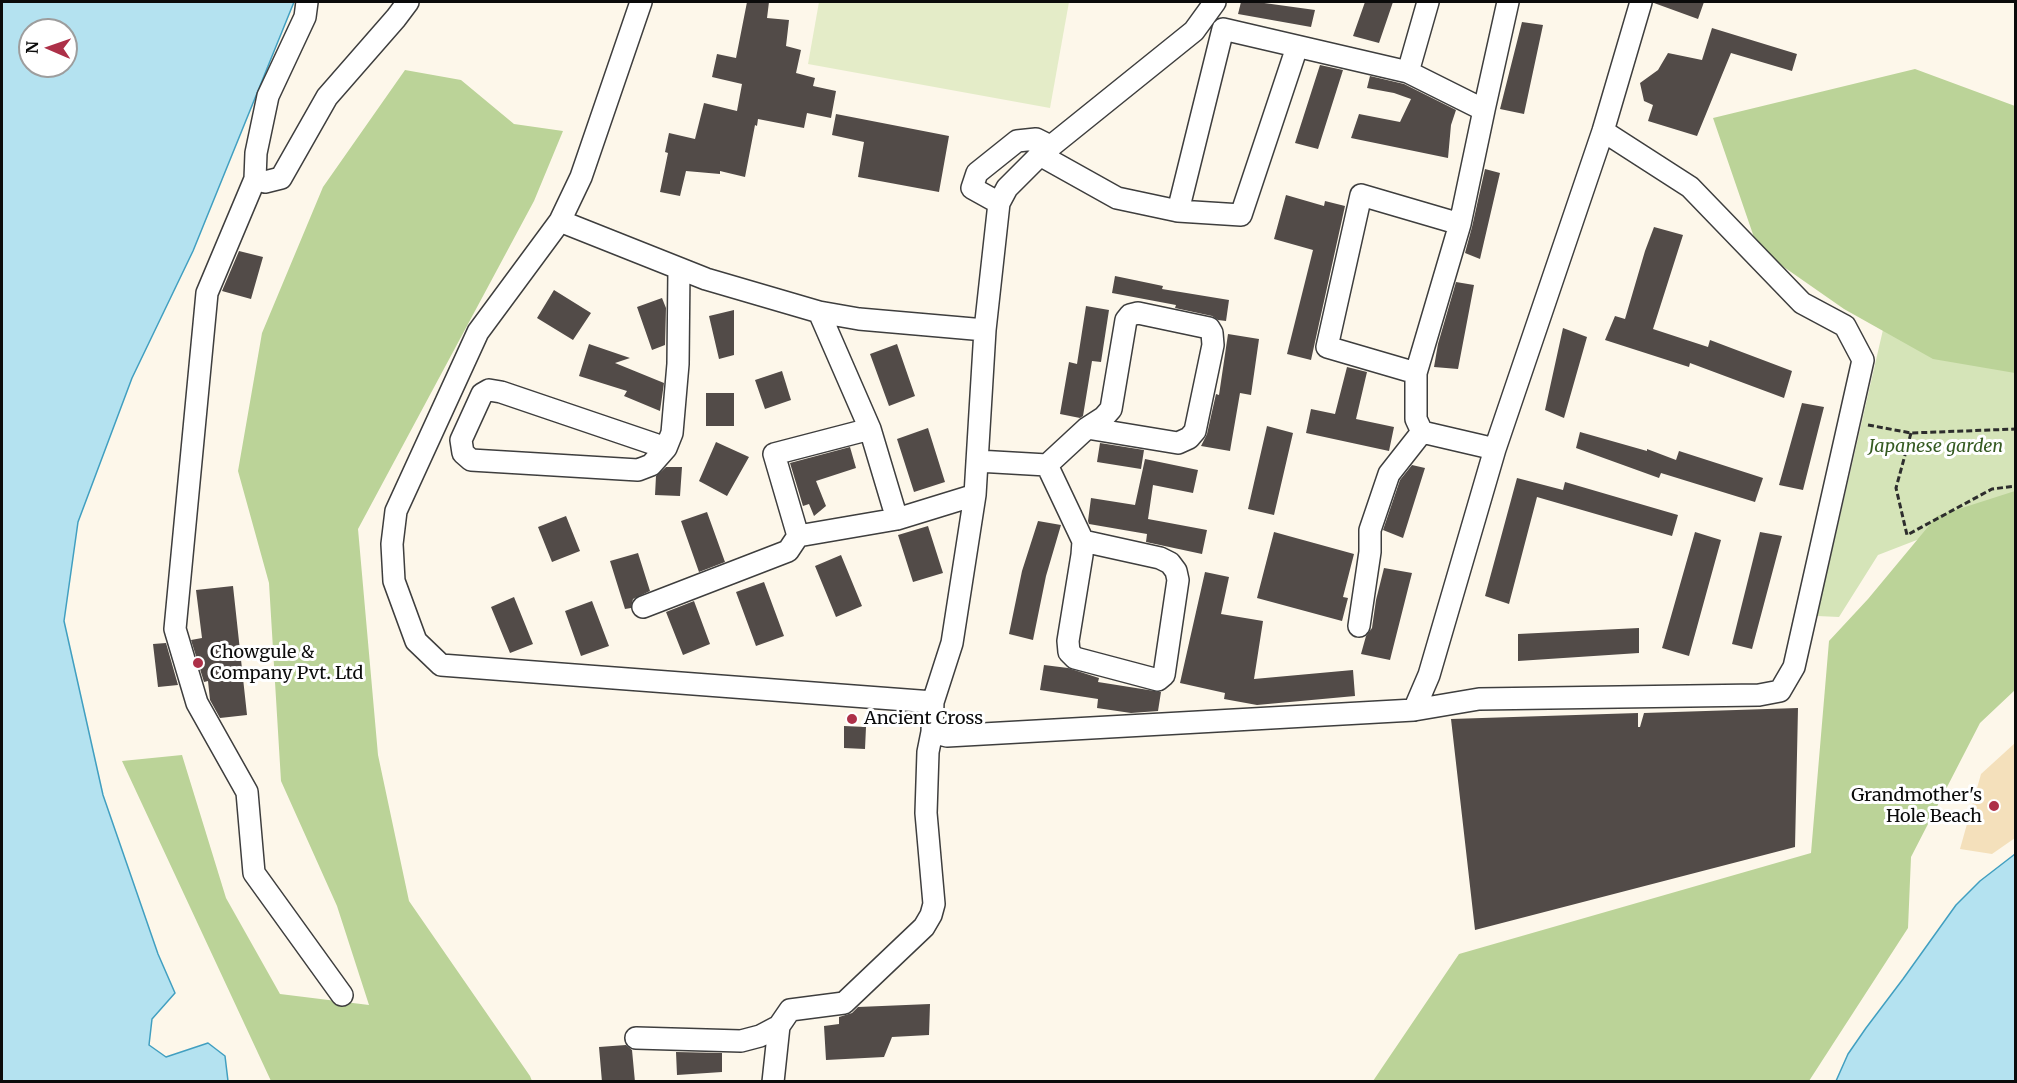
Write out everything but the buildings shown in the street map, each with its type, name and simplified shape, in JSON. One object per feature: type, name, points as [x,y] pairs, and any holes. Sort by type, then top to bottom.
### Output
[{"type":"street","points":[[307,2],[305,17],[268,96],[256,153],[255,179],[207,293],[175,629],[197,703],[247,792],[254,873],[342,995]]},
{"type":"street","points":[[255,179],[265,182],[281,178],[327,97],[408,2]]},
{"type":"street","points":[[641,2],[581,177],[560,221],[478,332],[396,511],[392,544],[394,581],[416,641],[441,665],[933,702]]},
{"type":"street","points":[[636,1038],[741,1041],[760,1036],[779,1026],[790,1010],[844,1003],[924,927],[932,915],[934,904],[926,813],[928,752],[932,732],[933,702],[952,643],[975,495],[986,330],[999,203],[1007,188],[1045,151],[1194,31],[1215,2]]},
{"type":"street","points":[[1408,72],[1428,2]]},
{"type":"street","points":[[1422,432],[1416,419],[1416,373],[1460,224],[1508,2]]},
{"type":"street","points":[[1414,710],[1429,675],[1495,448],[1603,131],[1641,2]]},
{"type":"street","points":[[1178,211],[1223,29],[1408,72],[1484,110]]},
{"type":"street","points":[[999,203],[972,188],[977,173],[1017,141],[1036,139],[1045,151],[1117,198],[1178,211],[1241,215],[1297,46]]},
{"type":"street","points":[[932,732],[947,736],[1414,710],[1479,699],[1759,695],[1780,691],[1794,667],[1863,360],[1845,327],[1802,303],[1690,187],[1603,131]]},
{"type":"street","points":[[1416,373],[1327,347],[1361,195],[1460,224]]},
{"type":"street","points":[[560,221],[706,279],[819,312],[859,319],[986,330]]},
{"type":"street","points":[[666,448],[501,392],[489,390],[482,394],[461,440],[464,453],[471,460],[638,470],[651,465],[666,448],[672,433],[680,269]]},
{"type":"street","points":[[819,312],[870,429],[897,519]]},
{"type":"street","points":[[977,461],[1047,465],[1087,428],[1104,417],[1112,409],[1126,320],[1130,315],[1138,313],[1209,328],[1213,345],[1195,431],[1189,438],[1178,443],[1087,428]]},
{"type":"street","points":[[798,536],[774,454],[870,429]]},
{"type":"street","points":[[1422,432],[1495,448]]},
{"type":"street","points":[[1359,626],[1370,552],[1370,530],[1389,474],[1422,432]]},
{"type":"street","points":[[1047,465],[1083,541],[1068,641],[1069,652],[1075,658],[1158,680],[1164,675],[1178,580],[1176,571],[1170,563],[1160,558],[1083,541]]},
{"type":"street","points":[[643,607],[788,551],[798,536],[897,519],[975,495]]},
{"type":"street","points":[[773,1082],[779,1026]]},
{"type":"path","points":[[1850,421],[1911,433],[2016,429]]},
{"type":"path","points":[[1911,433],[1896,488],[1907,535],[1992,489],[2016,486]]},
{"type":"green space","points":[[819,2],[1069,2],[1050,108],[808,64]]},
{"type":"green space","points":[[1915,69],[2015,106],[2015,373],[1933,359],[1844,309],[1758,249],[1713,118]]},
{"type":"green space","points":[[405,70],[461,80],[514,124],[563,131],[534,201],[358,529],[378,755],[409,901],[532,1081],[271,1081],[122,761],[182,755],[226,898],[280,994],[369,1005],[337,906],[281,781],[269,583],[238,471],[262,333],[323,187]]},
{"type":"green space","name":"Japanese garden","points":[[2015,305],[2015,502],[1878,555],[1839,617],[1817,616],[1888,308]]},
{"type":"green space","points":[[2015,491],[2015,690],[1980,723],[1911,857],[1908,928],[1809,1081],[1373,1081],[1459,954],[1811,853],[1829,641],[1868,599],[1937,516]]},
{"type":"sand","name":"Grandmother's Hole Beach","points":[[2015,743],[2015,838],[1992,854],[1960,849],[1981,774]]},
{"type":"water","points":[[2,2],[294,2],[193,251],[132,378],[78,522],[64,621],[103,795],[158,954],[175,993],[152,1019],[149,1045],[166,1057],[208,1043],[225,1056],[228,1081],[2,1081]]},
{"type":"water","points":[[2015,854],[2015,1081],[1836,1081],[1848,1054],[1956,905],[1980,881]]},
{"type":"place","name":"Chowgule & Company Pvt. Ltd","points":[[198,663]]},
{"type":"place","name":"Ancient Cross","points":[[852,719]]},
{"type":"place","name":"Grandmother's Hole Beach","points":[[1994,806]]}]
